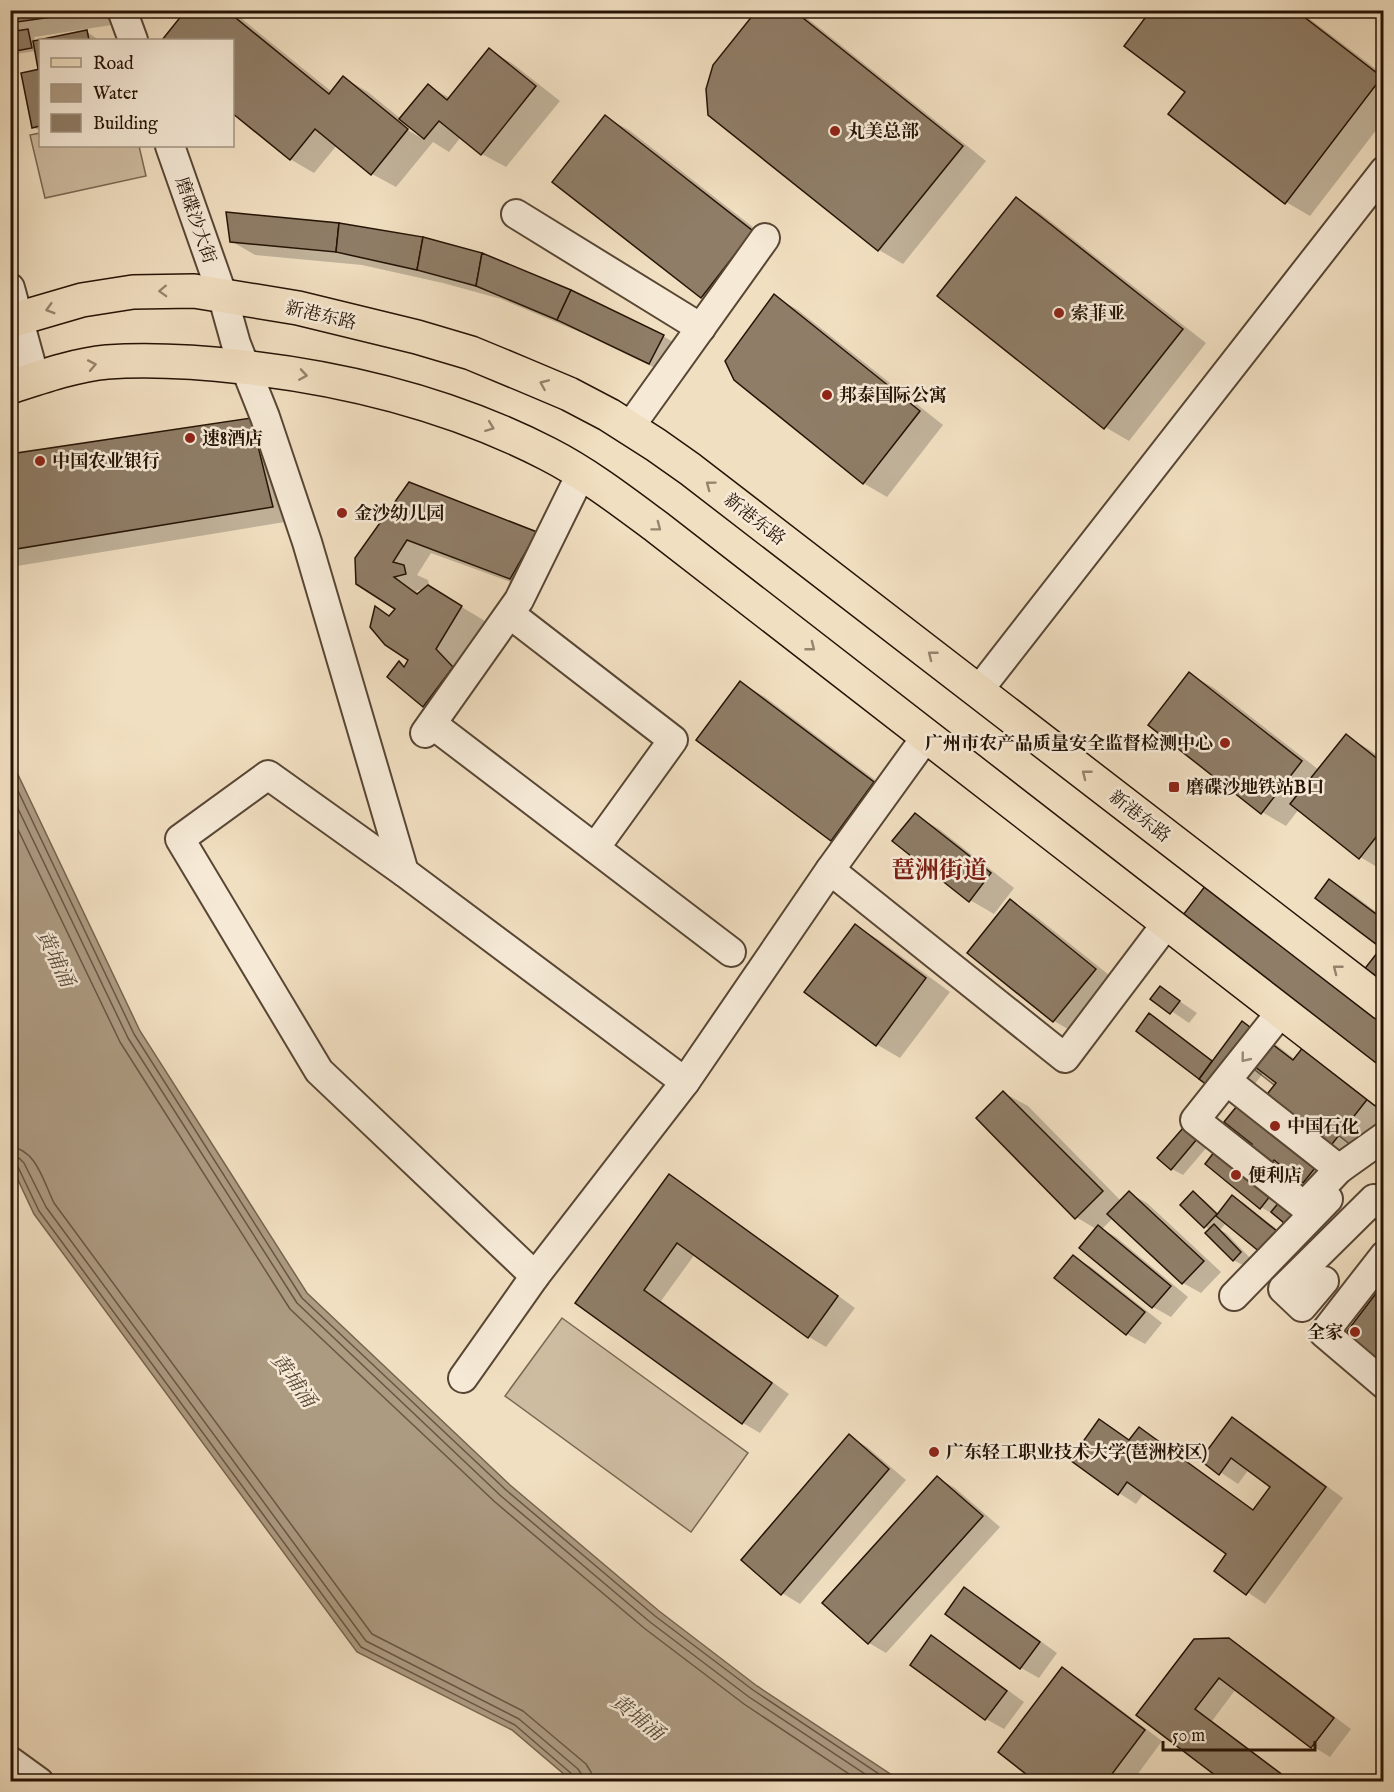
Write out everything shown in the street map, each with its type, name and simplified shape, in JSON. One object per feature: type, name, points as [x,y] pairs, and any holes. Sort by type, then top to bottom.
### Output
[{"type":"main road","name":"新港东路","points":[[13,309],[133,292],[194,291],[222,294],[298,308],[417,337],[471,353],[569,394],[656,445],[705,480],[1383,1004]]},
{"type":"main road","points":[[23,383],[106,362],[196,362],[245,367],[352,384],[418,401],[501,431],[549,454],[657,527],[1383,1091]]},
{"type":"street","points":[[122,10],[133,39]]},
{"type":"street","name":"磨碟沙大街","points":[[170,147],[245,367],[266,417],[307,542],[404,872]]},
{"type":"street","points":[[978,691],[1383,171]]},
{"type":"street","points":[[516,214],[701,328]]},
{"type":"street","points":[[629,428],[765,238]]},
{"type":"street","points":[[13,309],[23,383]]},
{"type":"street","points":[[581,474],[519,600],[428,729],[595,848],[731,952]]},
{"type":"street","points":[[510,614],[673,740],[595,848]]},
{"type":"street","points":[[464,1378],[535,1276],[685,1082],[830,870],[926,736]]},
{"type":"street","points":[[535,1276],[319,1071],[180,839],[268,775],[404,872],[685,1082]]},
{"type":"street","points":[[830,870],[1065,1058],[1167,923]]},
{"type":"street","points":[[1281,1012],[1195,1120],[1304,1206],[1339,1169],[1383,1139]]},
{"type":"street","points":[[1227,1081],[1339,1169]]},
{"type":"street","points":[[1234,1296],[1383,1139]]},
{"type":"street","points":[[1324,1281],[1302,1307],[1283,1289],[1374,1199],[1383,1207]]},
{"type":"street","points":[[1383,1256],[1324,1333],[1383,1384]]},
{"type":"street","points":[[10,1761],[39,1782]]},
{"type":"green space","points":[[39,133],[39,147],[139,147],[146,176],[45,198],[30,135]]},
{"type":"green space","points":[[1260,1057],[1363,1138],[1351,1145],[1255,1070]]},
{"type":"green space","points":[[562,1318],[748,1453],[691,1532],[505,1396]]},
{"type":"water","name":"黄埔涌","points":[[11,760],[140,1031],[307,1293],[510,1485],[659,1611],[757,1686],[901,1781],[572,1781],[512,1730],[357,1652],[34,1214],[11,1165]]},
{"type":"building","points":[[10,10],[94,10],[94,11],[10,23]]},
{"type":"building","points":[[186,10],[226,10],[329,94],[343,76],[408,129],[371,175],[315,129],[290,160],[234,115],[234,39],[163,39]]},
{"type":"building","name":"丸美总部","points":[[757,10],[793,10],[963,146],[878,251],[708,115],[706,89],[713,65]]},
{"type":"building","points":[[1151,10],[1295,10],[1382,77],[1285,204],[1168,114],[1185,92],[1124,46]]},
{"type":"building","points":[[28,29],[32,48],[10,52],[10,32]]},
{"type":"building","points":[[87,30],[89,39],[43,39]]},
{"type":"building","points":[[39,40],[38,69],[33,41]]},
{"type":"building","points":[[489,48],[536,86],[481,155],[439,121],[424,139],[399,119],[428,84],[447,100]]},
{"type":"building","points":[[39,69],[39,126],[32,128],[21,73]]},
{"type":"building","points":[[605,115],[753,231],[701,298],[552,182]]},
{"type":"building","name":"索菲亚","points":[[1016,197],[1183,329],[1104,429],[937,296]]},
{"type":"building","points":[[226,212],[339,223],[336,252],[230,242]]},
{"type":"building","points":[[339,223],[423,237],[417,270],[336,252]]},
{"type":"building","points":[[423,237],[482,253],[476,286],[417,270]]},
{"type":"building","points":[[482,253],[571,290],[557,320],[476,286]]},
{"type":"building","points":[[571,290],[664,335],[649,364],[557,320]]},
{"type":"building","name":"邦泰国际公寓","points":[[774,294],[920,411],[863,484],[734,380],[725,361]]},
{"type":"building","points":[[251,418],[273,507],[10,550],[10,454]]},
{"type":"building","points":[[409,482],[537,532],[510,579],[407,540],[393,562],[404,565],[406,574],[394,577],[417,594],[428,585],[462,606],[436,649],[453,667],[423,707],[387,677],[399,661],[404,667],[408,660],[385,645],[370,627],[375,606],[389,616],[395,609],[356,584],[355,558]]},
{"type":"building","name":"广州市农产品质量安全监督检测中心","points":[[1189,672],[1302,761],[1261,814],[1148,725]]},
{"type":"building","points":[[740,681],[874,782],[831,841],[696,740]]},
{"type":"building","points":[[1346,734],[1384,764],[1384,827],[1359,859],[1290,804]]},
{"type":"building","points":[[915,813],[991,873],[969,902],[892,841]]},
{"type":"building","points":[[1329,879],[1384,920],[1384,1078],[1325,1153],[1260,1103],[1276,1083],[1241,1056],[1215,1091],[1199,1079],[1242,1021],[1293,1060],[1319,1027],[1180,919],[1209,881],[1349,989],[1381,948],[1315,898]]},
{"type":"building","points":[[1010,899],[1096,969],[1053,1022],[967,953]]},
{"type":"building","points":[[855,924],[926,978],[876,1046],[804,992]]},
{"type":"building","points":[[1160,986],[1180,1001],[1170,1014],[1150,999]]},
{"type":"building","points":[[1149,1013],[1212,1061],[1199,1079],[1136,1031]]},
{"type":"building","points":[[1003,1091],[1103,1191],[1075,1219],[976,1118]]},
{"type":"building","points":[[1241,1101],[1319,1163],[1303,1183],[1274,1160],[1259,1179],[1237,1162],[1252,1144],[1224,1122]]},
{"type":"building","points":[[1183,1128],[1197,1139],[1171,1170],[1157,1158]]},
{"type":"building","name":"便利店","points":[[1218,1147],[1274,1191],[1260,1209],[1205,1164]]},
{"type":"building","points":[[669,1174],[838,1296],[808,1338],[677,1243],[644,1290],[772,1383],[742,1424],[575,1303]]},
{"type":"building","points":[[1129,1191],[1204,1261],[1182,1284],[1107,1214]]},
{"type":"building","points":[[1193,1191],[1217,1214],[1204,1228],[1180,1205]]},
{"type":"building","points":[[1232,1195],[1278,1232],[1261,1253],[1216,1216]]},
{"type":"building","points":[[1280,1201],[1299,1217],[1290,1228],[1271,1212]]},
{"type":"building","points":[[1214,1224],[1241,1252],[1233,1261],[1205,1233]]},
{"type":"building","points":[[1098,1225],[1171,1286],[1152,1308],[1079,1248]]},
{"type":"building","points":[[1073,1255],[1145,1312],[1126,1335],[1054,1278]]},
{"type":"building","points":[[1384,1283],[1384,1373],[1342,1338]]},
{"type":"building","points":[[1232,1417],[1326,1487],[1246,1595],[1214,1571],[1226,1554],[1127,1482],[1118,1495],[1070,1460],[1099,1419],[1129,1440],[1139,1427],[1253,1510],[1270,1487],[1231,1458],[1219,1475],[1200,1460]]},
{"type":"building","points":[[849,1434],[889,1469],[781,1595],[741,1560]]},
{"type":"building","points":[[937,1476],[983,1516],[868,1644],[822,1603]]},
{"type":"building","points":[[964,1587],[1040,1642],[1020,1669],[945,1614]]},
{"type":"building","points":[[931,1635],[1007,1691],[985,1720],[910,1665]]},
{"type":"building","points":[[1229,1638],[1334,1718],[1311,1748],[1219,1678],[1195,1709],[1288,1779],[1286,1782],[1224,1782],[1136,1715],[1194,1639]]},
{"type":"building","points":[[1062,1667],[1145,1730],[1106,1782],[1036,1782],[998,1752]]},
{"type":"place","name":"丸美总部","points":[[835,131]]},
{"type":"place","name":"索菲亚","points":[[1059,313]]},
{"type":"place","name":"邦泰国际公寓","points":[[827,395]]},
{"type":"place","name":"速8酒店","points":[[190,438]]},
{"type":"place","name":"中国农业银行","points":[[40,461]]},
{"type":"place","name":"金沙幼儿园","points":[[342,513]]},
{"type":"place","name":"广州市农产品质量安全监督检测中心","points":[[1225,743]]},
{"type":"place","name":"磨碟沙地铁站B口","points":[[1174,787]]},
{"type":"place","name":"中国石化","points":[[1275,1126]]},
{"type":"place","name":"便利店","points":[[1236,1175]]},
{"type":"place","name":"全家","points":[[1355,1332]]},
{"type":"place","name":"广东轻工职业技术大学(琶洲校区)","points":[[934,1452]]},
{"type":"district","name":"琶洲街道","points":[[939,870]]}]
